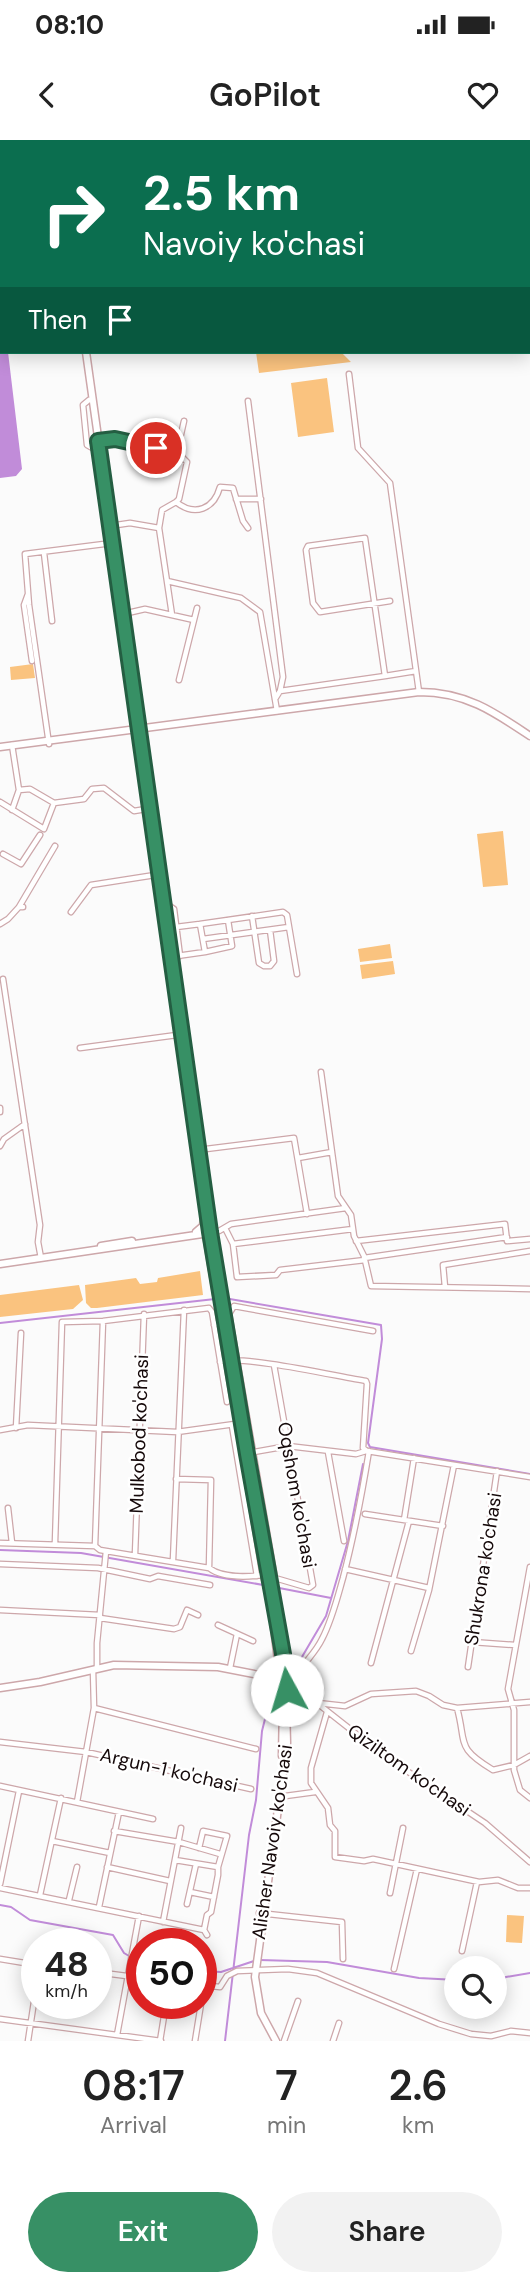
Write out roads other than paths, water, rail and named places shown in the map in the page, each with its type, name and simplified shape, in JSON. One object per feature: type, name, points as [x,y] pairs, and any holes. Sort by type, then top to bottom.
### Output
[{"type":"main road","name":"Alisher Navoiy ko'chasi","points":[[84,355],[163,905],[177,1035],[186,1079],[204,1218],[237,1424],[245,1454],[285,1690],[287,1743],[253,1970],[258,2004],[273,2041]]},
{"type":"main road","name":"Alisher Navoiy ko'chasi","points":[[88,380],[111,544]]},
{"type":"main road","points":[[0,749],[419,692],[455,695],[479,704],[530,736]]},
{"type":"main road","name":"Alisher Navoiy ko'chasi","points":[[137,731],[155,875],[198,1150],[208,1244],[218,1293]]},
{"type":"main road","points":[[196,1234],[203,1226],[204,1218]]},
{"type":"main road","points":[[0,1262],[207,1233]]},
{"type":"main road","points":[[196,1234],[208,1244]]},
{"type":"main road","points":[[0,1688],[114,1665],[230,1668],[285,1690]]},
{"type":"street","points":[[349,374],[358,448],[390,483],[419,692]]},
{"type":"street","points":[[248,401],[283,677],[275,699]]},
{"type":"street","points":[[177,452],[184,421]]},
{"type":"street","points":[[97,445],[115,439],[177,452],[187,462],[179,499],[162,510],[159,528],[172,615]]},
{"type":"street","points":[[176,502],[185,510],[193,511],[204,508],[217,498],[220,487],[233,488],[243,521],[248,528]]},
{"type":"street","points":[[236,499],[261,499]]},
{"type":"street","points":[[110,526],[130,523],[159,528]]},
{"type":"street","points":[[385,676],[375,604],[365,538],[308,546],[306,550],[316,608],[320,612],[375,604],[390,601]]},
{"type":"street","points":[[48,742],[25,555],[111,544]]},
{"type":"street","points":[[44,553],[52,621]]},
{"type":"street","points":[[167,581],[241,598],[260,612],[277,711]]},
{"type":"street","points":[[28,594],[25,596],[24,605],[32,661]]},
{"type":"street","points":[[179,680],[197,608]]},
{"type":"street","points":[[120,614],[145,609],[194,620]]},
{"type":"street","points":[[280,691],[416,671]]},
{"type":"street","points":[[12,748],[19,790],[12,810]]},
{"type":"street","points":[[19,790],[30,789],[54,803],[84,799],[92,789],[104,788],[134,811],[146,809]]},
{"type":"street","points":[[0,803],[44,829],[54,803]]},
{"type":"street","points":[[4,853],[21,864],[40,835]]},
{"type":"street","points":[[0,924],[21,907],[55,846]]},
{"type":"street","points":[[71,912],[88,886],[155,875]]},
{"type":"street","points":[[163,905],[174,909],[180,956]]},
{"type":"street","points":[[176,927],[283,912],[287,915],[297,974]]},
{"type":"street","points":[[252,916],[261,966],[267,966],[274,961],[270,930]]},
{"type":"street","points":[[170,957],[231,947],[228,920]]},
{"type":"street","points":[[200,924],[205,951]]},
{"type":"street","points":[[202,939],[289,927]]},
{"type":"street","points":[[3,979],[40,1225],[40,1256]]},
{"type":"street","points":[[80,1048],[177,1035]]},
{"type":"street","points":[[321,1072],[338,1196],[351,1215],[356,1241],[365,1259],[372,1286],[530,1289]]},
{"type":"street","points":[[0,1146],[4,1139],[25,1124]]},
{"type":"street","points":[[198,1150],[294,1138],[307,1214]]},
{"type":"street","points":[[298,1158],[332,1152]]},
{"type":"street","points":[[207,1233],[231,1224],[346,1208]]},
{"type":"street","points":[[356,1241],[505,1224],[507,1241],[530,1238]]},
{"type":"street","points":[[225,1228],[233,1244],[237,1277],[276,1275],[280,1270],[506,1237]]},
{"type":"street","points":[[233,1244],[353,1229]]},
{"type":"street","points":[[445,1287],[443,1265],[530,1251]]},
{"type":"street","points":[[222,1320],[234,1306],[373,1331]]},
{"type":"street","points":[[0,1543],[95,1546],[105,1553],[173,1560],[209,1568],[216,1573],[266,1578],[222,1320],[209,1308],[103,1321],[62,1322],[55,1544]]},
{"type":"street","name":"Mulkobod ko'chasi","points":[[173,1560],[184,1310]]},
{"type":"street","name":"Mulkobod ko'chasi","points":[[135,1555],[144,1314]]},
{"type":"street","points":[[95,1546],[103,1321]]},
{"type":"street","points":[[16,1427],[21,1333]]},
{"type":"street","points":[[229,1361],[274,1365],[367,1382],[363,1448],[368,1451]]},
{"type":"street","points":[[227,1402],[229,1361]]},
{"type":"street","name":"Oqshom ko'chasi","points":[[266,1578],[309,1588],[313,1585],[274,1365]]},
{"type":"street","points":[[0,1430],[28,1425],[58,1425],[177,1432],[237,1424]]},
{"type":"street","points":[[245,1454],[288,1446],[356,1454],[368,1451],[530,1477]]},
{"type":"street","points":[[285,1690],[322,1641],[334,1610],[357,1522],[368,1451]]},
{"type":"street","points":[[328,1452],[344,1541]]},
{"type":"street","points":[[370,1663],[394,1580],[407,1520],[414,1458]]},
{"type":"street","points":[[411,1651],[429,1588],[454,1465]]},
{"type":"street","name":"Shukrona ko'chasi","points":[[468,1667],[498,1471]]},
{"type":"street","name":"Mulkobod ko'chasi","points":[[176,1479],[211,1480],[209,1568]]},
{"type":"street","points":[[8,1508],[12,1543]]},
{"type":"street","points":[[365,1514],[443,1526]]},
{"type":"street","name":"Argun-1 ko'chasi","points":[[77,1802],[94,1708],[105,1553]]},
{"type":"street","points":[[0,1564],[98,1568],[150,1579],[158,1576],[210,1585]]},
{"type":"street","points":[[530,1567],[508,1689],[513,1704],[514,1766],[520,1790],[530,1798]]},
{"type":"street","points":[[345,1569],[429,1588]]},
{"type":"street","points":[[0,1610],[100,1616],[174,1629],[180,1627],[187,1610],[198,1615]]},
{"type":"street","points":[[218,1625],[253,1641]]},
{"type":"street","points":[[230,1668],[237,1633]]},
{"type":"street","points":[[472,1643],[515,1645]]},
{"type":"street","name":"Qiziltom ko'chasi","points":[[285,1690],[317,1703],[383,1755],[485,1823],[530,1862]]},
{"type":"street","points":[[317,1703],[345,1706],[371,1694],[416,1691],[443,1705],[457,1708],[478,1704],[530,1702]]},
{"type":"street","points":[[94,1708],[256,1749]]},
{"type":"street","points":[[457,1708],[464,1746],[476,1760],[493,1770],[514,1766],[530,1756]]},
{"type":"street","points":[[327,1712],[311,1768],[311,1783],[328,1808],[330,1825],[335,1832],[335,1857],[364,1861],[373,1859],[477,1882],[498,1880],[518,1888],[530,1888]]},
{"type":"street","name":"Argun-1 ko'chasi","points":[[0,1742],[86,1752],[251,1789]]},
{"type":"street","points":[[0,1786],[153,1819]]},
{"type":"street","points":[[19,1791],[0,1886],[205,1933],[214,1897],[220,1854],[227,1836],[203,1831],[199,1848]]},
{"type":"street","points":[[279,1797],[315,1792]]},
{"type":"street","points":[[40,1895],[61,1798]]},
{"type":"street","points":[[99,1907],[119,1812]]},
{"type":"street","points":[[163,1922],[181,1828]]},
{"type":"street","points":[[390,1893],[403,1828]]},
{"type":"street","points":[[114,1831],[179,1842],[220,1854]]},
{"type":"street","points":[[52,1841],[110,1853]]},
{"type":"street","points":[[175,1860],[218,1867]]},
{"type":"street","points":[[187,1904],[196,1864]]},
{"type":"street","points":[[69,1901],[77,1867]]},
{"type":"street","points":[[107,1867],[170,1881]]},
{"type":"street","points":[[394,1969],[417,1869]]},
{"type":"street","points":[[462,1951],[477,1882]]},
{"type":"street","points":[[190,1892],[214,1897]]},
{"type":"street","points":[[261,1913],[342,1922],[343,1959]]},
{"type":"street","points":[[137,1928],[139,1916]]},
{"type":"street","points":[[0,1959],[21,1962]]},
{"type":"street","points":[[217,1987],[220,1987],[230,1973],[237,1971],[288,1969],[317,1973],[439,2024],[471,2034],[491,2036],[512,2031],[530,2032]]},
{"type":"street","points":[[112,1974],[126,1976],[118,2037]]},
{"type":"street","points":[[284,2041],[298,2001]]},
{"type":"street","points":[[0,2019],[160,2041],[164,2019]]},
{"type":"street","points":[[27,2041],[31,2019]]},
{"type":"street","points":[[195,2041],[198,2019]]},
{"type":"street","points":[[333,2041],[339,2023]]},
{"type":"street","points":[[90,2041],[91,2031]]},
{"type":"waterway","points":[[224,1298],[381,1325],[382,1339],[368,1443],[370,1447],[530,1474]]},
{"type":"waterway","points":[[0,1323],[215,1299]]},
{"type":"waterway","points":[[289,1679],[326,1616],[348,1541],[363,1464]]},
{"type":"waterway","points":[[0,1550],[81,1553],[269,1586]]},
{"type":"waterway","points":[[274,1587],[331,1598]]},
{"type":"waterway","points":[[225,2041],[249,1835],[256,1800],[262,1731],[265,1719],[278,1696]]},
{"type":"waterway","points":[[0,1905],[11,1907],[30,1920],[113,1935],[126,1954]]},
{"type":"waterway","points":[[260,1960],[327,1962],[419,1978],[444,1979]]},
{"type":"waterway","points":[[217,1972],[254,1961]]},
{"type":"waterway","points":[[507,1977],[530,1973]]}]
